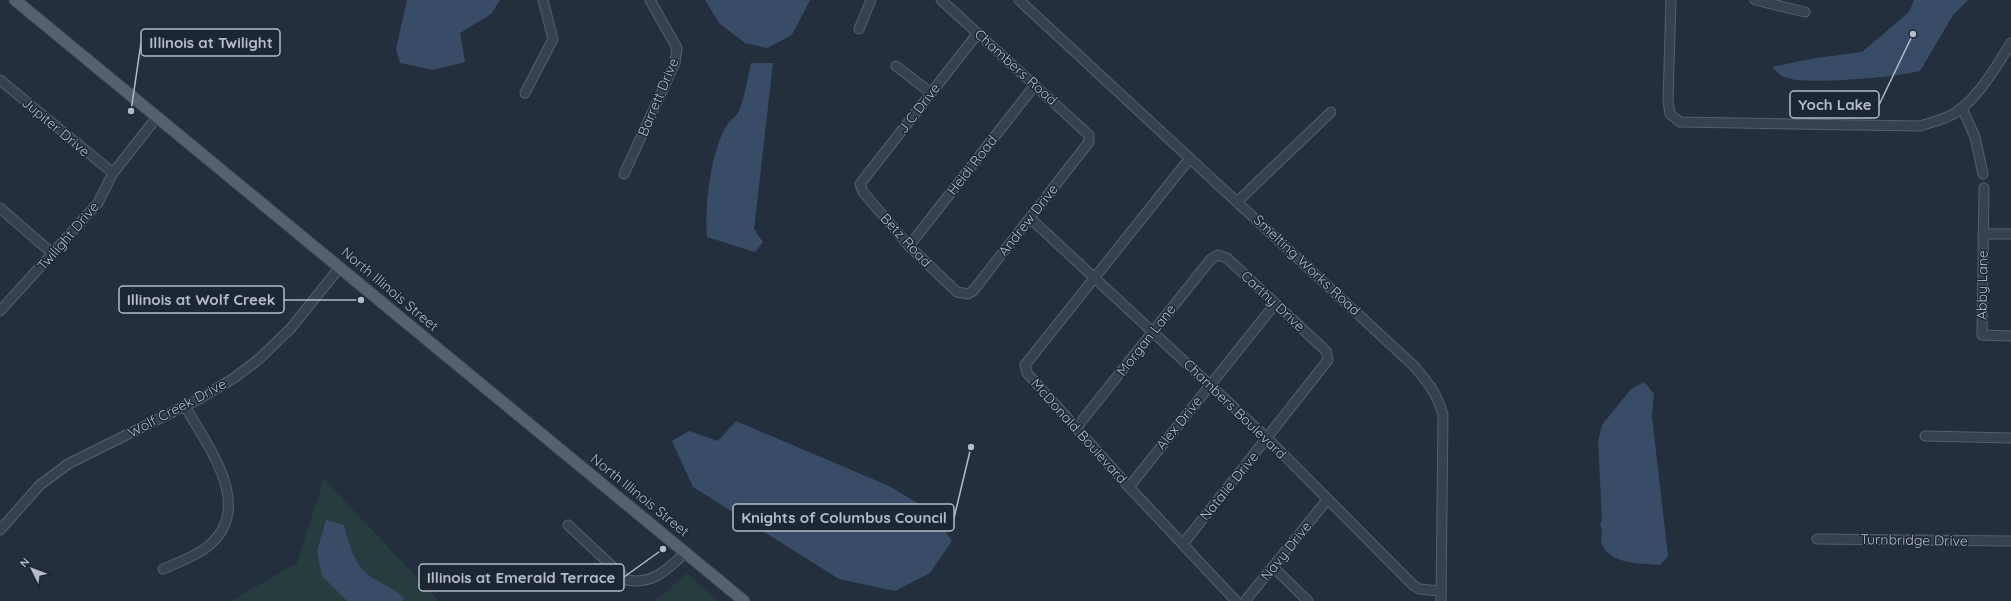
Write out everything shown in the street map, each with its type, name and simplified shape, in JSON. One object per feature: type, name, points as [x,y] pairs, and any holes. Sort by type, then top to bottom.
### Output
[{"type":"main road","name":"North Illinois Street","points":[[15,0],[744,601]]},
{"type":"street","points":[[525,93],[553,38],[543,0]]},
{"type":"street","name":"Barrett Drive","points":[[624,174],[675,63],[677,48],[650,0]]},
{"type":"street","points":[[859,29],[871,0]]},
{"type":"street","name":"Chambers Road","points":[[941,0],[1090,135]]},
{"type":"street","name":"Smelting Works Road","points":[[1019,0],[1238,201],[1414,366],[1439,398],[1443,414],[1441,601]]},
{"type":"street","points":[[1671,0],[1668,101],[1670,114],[1680,122],[1920,126],[1948,117],[1962,108],[1987,82],[2011,43]]},
{"type":"street","points":[[1755,0],[1805,12]]},
{"type":"street","name":"J C Drive","points":[[860,184],[978,33]]},
{"type":"street","points":[[896,66],[931,93]]},
{"type":"street","name":"Jupiter Drive","points":[[0,80],[113,174]]},
{"type":"street","name":"Heidi Road","points":[[909,246],[1035,85]]},
{"type":"street","points":[[1962,108],[1975,137],[1983,174]]},
{"type":"street","points":[[1238,201],[1331,112]]},
{"type":"street","name":"Twilight Drive","points":[[0,311],[98,203],[113,174],[157,117]]},
{"type":"street","name":"Andrew Drive","points":[[957,292],[968,294],[973,290],[1089,142],[1090,135]]},
{"type":"street","name":"McDonald Boulevard","points":[[1190,158],[1025,365],[1027,373],[1076,428],[1236,601]]},
{"type":"street","name":"Betz Road","points":[[860,184],[863,192],[909,246],[957,292]]},
{"type":"street","name":"Abby Lane","points":[[1984,188],[1982,335],[2011,336]]},
{"type":"street","points":[[0,208],[53,254]]},
{"type":"street","name":"Chambers Boulevard","points":[[1030,218],[1268,439],[1413,585],[1419,589],[1441,591]]},
{"type":"street","points":[[1983,234],[2011,234]]},
{"type":"street","name":"Carthy Drive","points":[[1218,255],[1227,258],[1326,351]]},
{"type":"street","name":"Morgan Lane","points":[[1076,428],[1211,259],[1218,255]]},
{"type":"street","name":"Wolf Creek Drive","points":[[0,530],[40,485],[68,464],[185,406],[234,378],[259,359],[291,328],[340,267]]},
{"type":"street","name":"Alex Drive","points":[[1129,487],[1275,304]]},
{"type":"street","name":"Natalie Drive","points":[[1183,544],[1268,439],[1328,360],[1326,351]]},
{"type":"street","points":[[163,569],[206,547],[217,537],[225,523],[229,508],[229,495],[222,473],[185,406]]},
{"type":"street","points":[[1925,436],[2011,438]]},
{"type":"street","name":"Navy Drive","points":[[1245,601],[1327,500]]},
{"type":"street","points":[[568,525],[627,580],[638,582],[648,580],[666,572],[686,552]]},
{"type":"street","name":"Turnbridge Drive","points":[[1817,539],[2011,541]]},
{"type":"street","points":[[1273,567],[1308,601]]},
{"type":"green space","points":[[324,479],[439,601],[231,601],[297,563]]},
{"type":"green space","points":[[687,573],[718,601],[655,601]]},
{"type":"water","points":[[407,0],[500,0],[491,14],[460,33],[465,62],[433,70],[400,63],[396,49]]},
{"type":"water","points":[[705,0],[810,0],[792,35],[767,48],[745,43],[719,23]]},
{"type":"water","points":[[1914,0],[1968,0],[1953,15],[1920,71],[1892,76],[1850,80],[1810,81],[1794,80],[1784,77],[1772,67],[1816,58],[1862,52],[1909,12]]},
{"type":"water","points":[[751,63],[773,63],[754,229],[763,242],[755,252],[707,237],[706,225],[710,180],[717,149],[721,136],[727,125],[738,113],[741,107]]},
{"type":"water","points":[[1644,382],[1654,394],[1652,417],[1668,556],[1660,565],[1626,562],[1611,555],[1601,543],[1602,529],[1600,525],[1602,520],[1598,441],[1602,425],[1631,389]]},
{"type":"water","points":[[736,421],[889,486],[929,510],[952,541],[930,573],[895,591],[839,579],[693,487],[672,441],[689,431],[718,441]]},
{"type":"water","points":[[326,520],[344,525],[352,553],[364,572],[404,598],[402,601],[347,601],[322,576],[317,551]]},
{"type":"place","name":"Yoch Lake","points":[[1913,34]]},
{"type":"place","name":"Illinois at Twilight","points":[[131,111]]},
{"type":"place","name":"Illinois at Wolf Creek","points":[[361,300]]},
{"type":"place","name":"Knights of Columbus Council","points":[[971,447]]},
{"type":"place","name":"Illinois at Emerald Terrace","points":[[663,549]]}]
